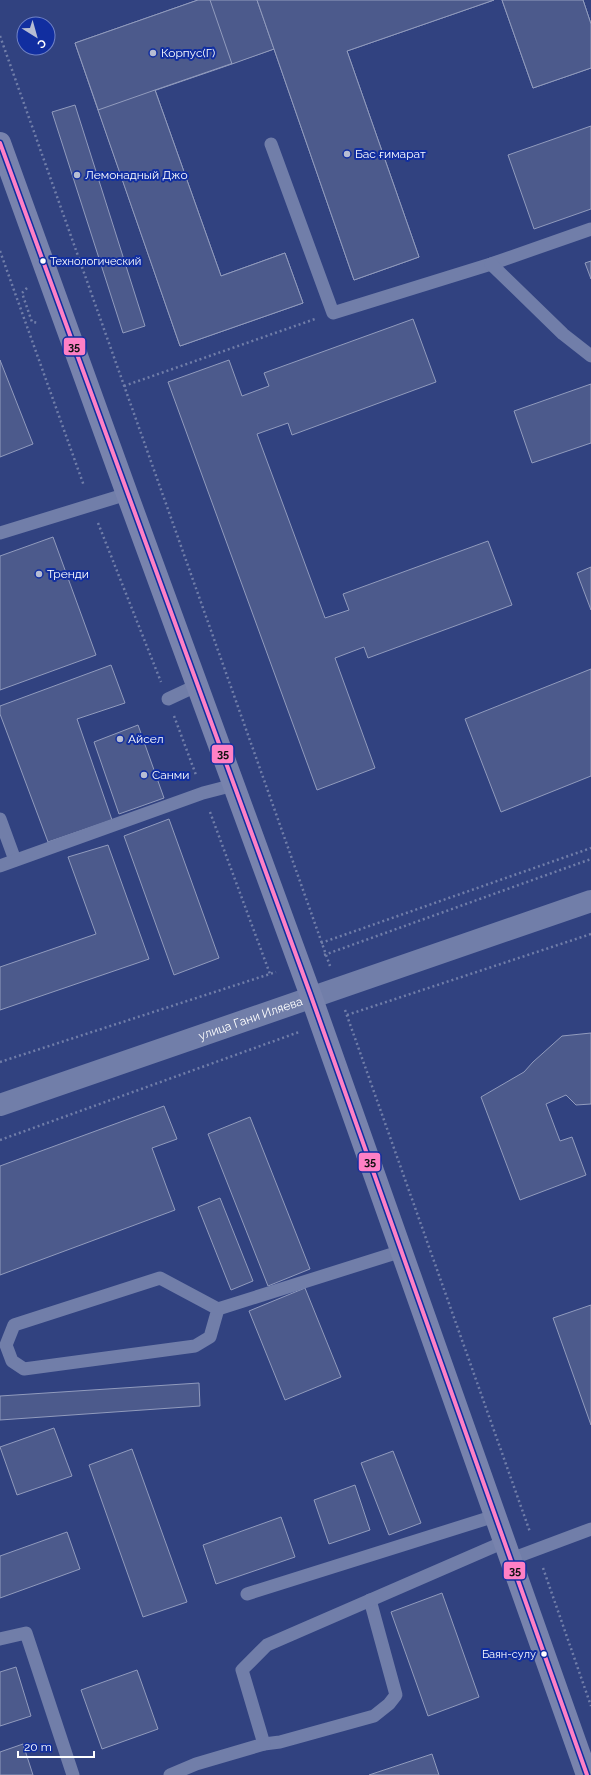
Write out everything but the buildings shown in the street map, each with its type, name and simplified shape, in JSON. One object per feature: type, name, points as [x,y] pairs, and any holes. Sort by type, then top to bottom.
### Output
[{"type":"main road","points":[[0,143],[4,171],[127,494],[312,996],[494,1516],[587,1775]]},
{"type":"street","name":"улица Гани Иляева","points":[[0,1105],[312,996],[591,901]]},
{"type":"lane","points":[[271,144],[332,313],[491,264],[591,229]]},
{"type":"lane","points":[[491,264],[563,334],[591,356]]},
{"type":"lane","points":[[0,533],[127,494]]},
{"type":"lane","points":[[168,699],[198,685]]},
{"type":"lane","points":[[0,866],[203,793],[234,785]]},
{"type":"lane","points":[[1,823],[14,860]]},
{"type":"lane","points":[[218,1309],[210,1337],[194,1346],[24,1369],[12,1361],[6,1345],[14,1325],[160,1278],[218,1309],[402,1251]]},
{"type":"lane","points":[[247,1594],[494,1516]]},
{"type":"lane","points":[[264,1744],[242,1670],[267,1645],[370,1600],[507,1550],[536,1550],[591,1529]]},
{"type":"lane","points":[[170,1775],[196,1764],[264,1744],[280,1742],[374,1716],[390,1704],[396,1695],[370,1600]]},
{"type":"lane","points":[[0,1639],[26,1633],[73,1775]]},
{"type":"path","points":[[0,36],[325,954],[591,859]]},
{"type":"path","points":[[0,251],[91,506],[168,699],[270,974],[0,1062]]},
{"type":"path","points":[[124,386],[332,313]]},
{"type":"path","points":[[322,943],[591,848]]},
{"type":"path","points":[[591,934],[347,1015],[591,1706]]},
{"type":"path","points":[[0,1140],[305,1030]]},
{"type":"transit line","name":"35","points":[[0,143],[311,996],[587,1775]]},
{"type":"place","name":"Корпус(Г)","points":[[153,53]]},
{"type":"place","name":"Бас ғимарат","points":[[347,154]]},
{"type":"place","name":"Лемонадный Джо","points":[[77,175]]},
{"type":"place","name":"Технологический","points":[[43,261]]},
{"type":"place","name":"Тренди","points":[[39,574]]},
{"type":"place","name":"Айсел","points":[[120,739]]},
{"type":"place","name":"Санми","points":[[144,775]]},
{"type":"place","name":"Баян-сулу","points":[[544,1654]]}]
